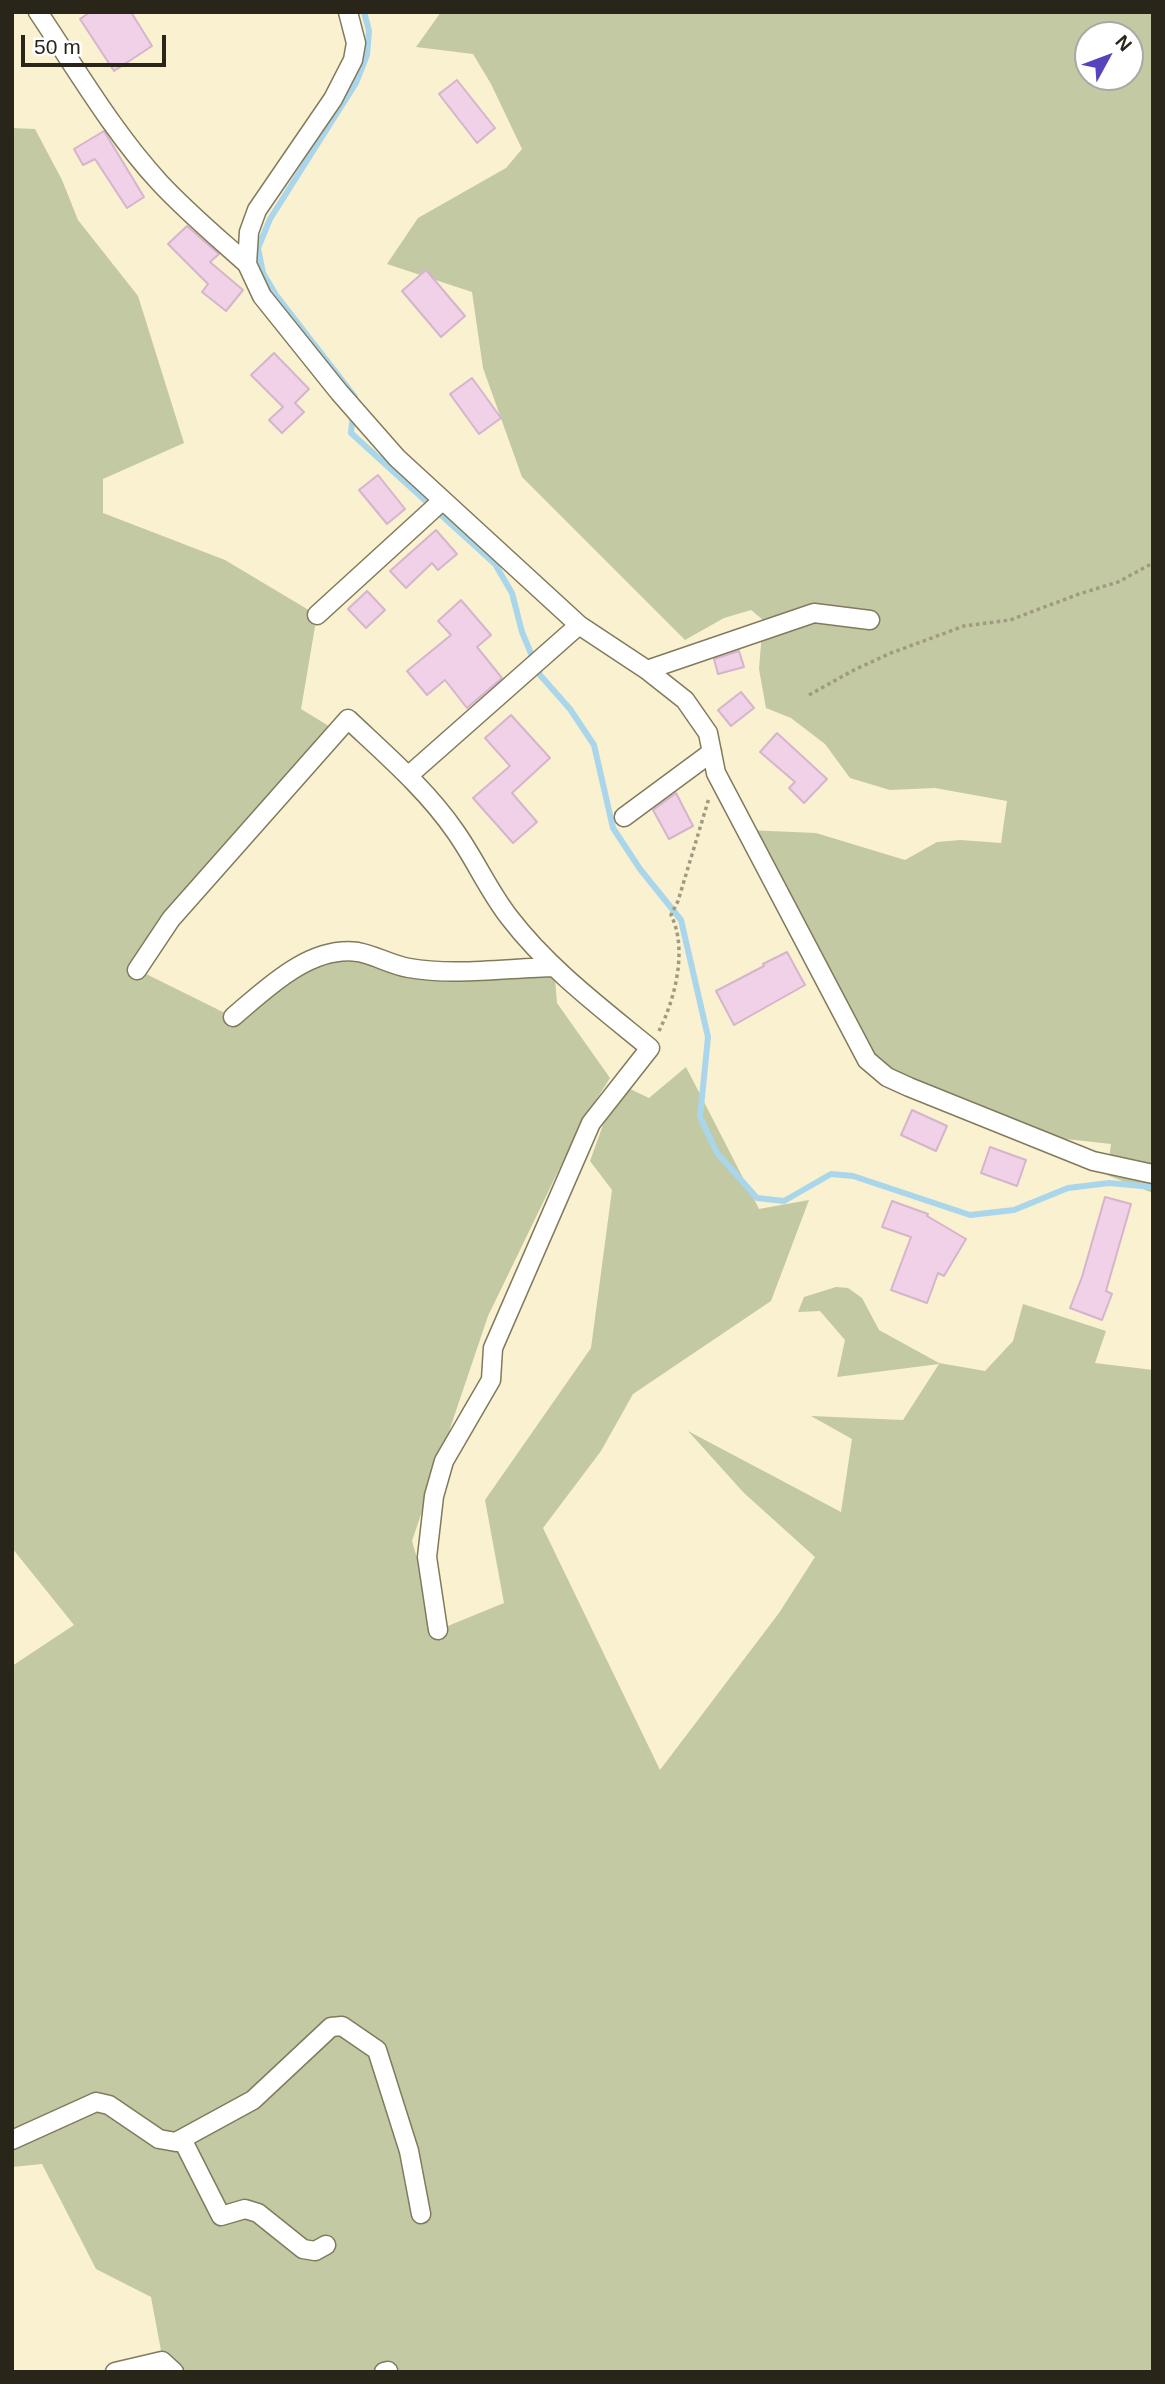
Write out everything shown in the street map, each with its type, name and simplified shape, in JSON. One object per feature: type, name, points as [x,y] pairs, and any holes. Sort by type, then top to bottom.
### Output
[{"type":"street","points":[[38,12],[106,116],[159,182],[247,264],[262,296],[339,392],[397,458],[579,625],[647,670],[685,700],[708,733],[716,773],[867,1060],[887,1077],[1093,1161],[1153,1174]]},
{"type":"street","points":[[247,264],[249,232],[257,209],[333,99],[353,60],[356,43],[348,12]]},
{"type":"street","points":[[317,615],[443,500]]},
{"type":"street","points":[[647,670],[814,613],[870,620]]},
{"type":"street","points":[[408,776],[579,625]]},
{"type":"street","points":[[138,970],[171,919],[348,719],[408,776],[455,830],[509,918],[554,967],[650,1048],[591,1123],[493,1348],[491,1380],[444,1461],[434,1496],[427,1557],[438,1630]]},
{"type":"street","points":[[624,817],[712,752]]},
{"type":"street","points":[[233,1017],[275,982],[308,962],[336,952],[359,952],[409,968],[450,970],[554,967]]},
{"type":"street","points":[[12,2140],[96,2102],[109,2105],[159,2139],[176,2142],[253,2100],[331,2027],[342,2026],[377,2050],[409,2151],[421,2214]]},
{"type":"street","points":[[182,2138],[221,2216],[245,2209],[258,2213],[303,2249],[316,2251],[326,2245]]},
{"type":"street","points":[[115,2372],[162,2361],[174,2372]]},
{"type":"path","points":[[810,695],[891,653],[964,626],[1010,620],[1118,582],[1153,563]]},
{"type":"path","points":[[650,1048],[668,1012],[676,988],[678,940],[671,915],[678,901],[716,773]]},
{"type":"green space","points":[[441,12],[1153,12],[1153,1193],[1107,1175],[1111,1144],[1066,1139],[887,1077],[746,830],[816,833],[905,860],[937,842],[960,840],[1001,843],[1007,801],[935,788],[890,790],[850,778],[825,744],[791,718],[766,708],[759,669],[763,620],[751,610],[724,618],[685,640],[522,477],[483,368],[472,292],[387,264],[418,218],[506,168],[522,149],[491,84],[473,54],[416,47]]},
{"type":"green space","points":[[12,128],[35,129],[62,180],[78,220],[138,296],[184,443],[103,479],[103,513],[225,560],[317,615],[301,709],[337,731],[138,970],[233,1017],[316,959],[450,970],[554,967],[557,1003],[610,1078],[583,1120],[488,1316],[412,1541],[438,1630],[504,1603],[485,1500],[591,1348],[612,1190],[590,1161],[603,1125],[628,1088],[649,1098],[686,1067],[759,1209],[809,1200],[771,1301],[633,1394],[601,1451],[543,1528],[660,1770],[779,1613],[815,1557],[744,1493],[688,1431],[841,1512],[852,1439],[811,1416],[903,1420],[939,1364],[837,1377],[845,1340],[820,1311],[798,1312],[804,1297],[836,1287],[848,1288],[862,1298],[879,1330],[939,1363],[985,1371],[1013,1341],[1023,1304],[1106,1331],[1095,1363],[1153,1370],[1153,2372],[165,2372],[151,2297],[96,2269],[42,2164],[12,2167],[12,1666],[74,1625],[12,1548]]},
{"type":"building","points":[[90,12],[131,12],[152,46],[114,71],[80,19]]},
{"type":"building","points":[[457,80],[495,128],[477,143],[439,94]]},
{"type":"building","points":[[104,131],[144,197],[127,208],[95,159],[83,165],[74,149]]},
{"type":"building","points":[[187,226],[219,254],[210,262],[243,290],[226,311],[202,292],[208,284],[168,244]]},
{"type":"building","points":[[426,270],[465,316],[441,337],[402,291]]},
{"type":"building","points":[[274,353],[309,389],[295,403],[304,412],[282,433],[269,420],[283,407],[251,375]]},
{"type":"building","points":[[472,378],[501,418],[479,434],[450,394]]},
{"type":"building","points":[[378,475],[405,509],[387,524],[359,490]]},
{"type":"building","points":[[436,530],[457,554],[438,570],[432,563],[406,588],[390,571]]},
{"type":"building","points":[[367,591],[385,610],[366,628],[348,609]]},
{"type":"building","points":[[461,600],[491,635],[477,647],[502,678],[467,708],[445,680],[427,695],[407,671],[451,635],[438,621]]},
{"type":"building","points":[[739,651],[744,667],[718,674],[714,659]]},
{"type":"building","points":[[741,692],[754,708],[731,726],[718,710]]},
{"type":"building","points":[[511,715],[550,758],[512,793],[537,822],[513,843],[473,798],[510,766],[485,738]]},
{"type":"building","points":[[777,733],[827,779],[804,803],[789,788],[795,782],[760,752]]},
{"type":"building","points":[[676,793],[693,826],[669,839],[653,810]]},
{"type":"building","points":[[787,952],[805,985],[734,1025],[716,991]]},
{"type":"building","points":[[912,1110],[947,1126],[936,1151],[901,1135]]},
{"type":"building","points":[[990,1147],[1026,1160],[1017,1186],[981,1173]]},
{"type":"building","points":[[1105,1197],[1131,1204],[1106,1291],[1112,1294],[1102,1320],[1070,1308],[1082,1277]]},
{"type":"building","points":[[892,1201],[928,1214],[927,1216],[966,1239],[944,1276],[938,1273],[927,1303],[891,1290],[911,1237],[882,1227]]},
{"type":"waterway","points":[[354,402],[355,397],[276,295],[263,273],[258,248],[270,219],[356,83],[367,55],[369,31],[364,12]]},
{"type":"waterway","points":[[353,413],[351,433],[495,564],[512,593],[522,632],[540,675],[570,709],[594,745],[613,828],[640,869],[681,920],[708,1037],[700,1117],[717,1153],[757,1198],[784,1201],[831,1174],[853,1176],[970,1215],[1014,1210],[1068,1188],[1109,1183],[1153,1187]]}]
